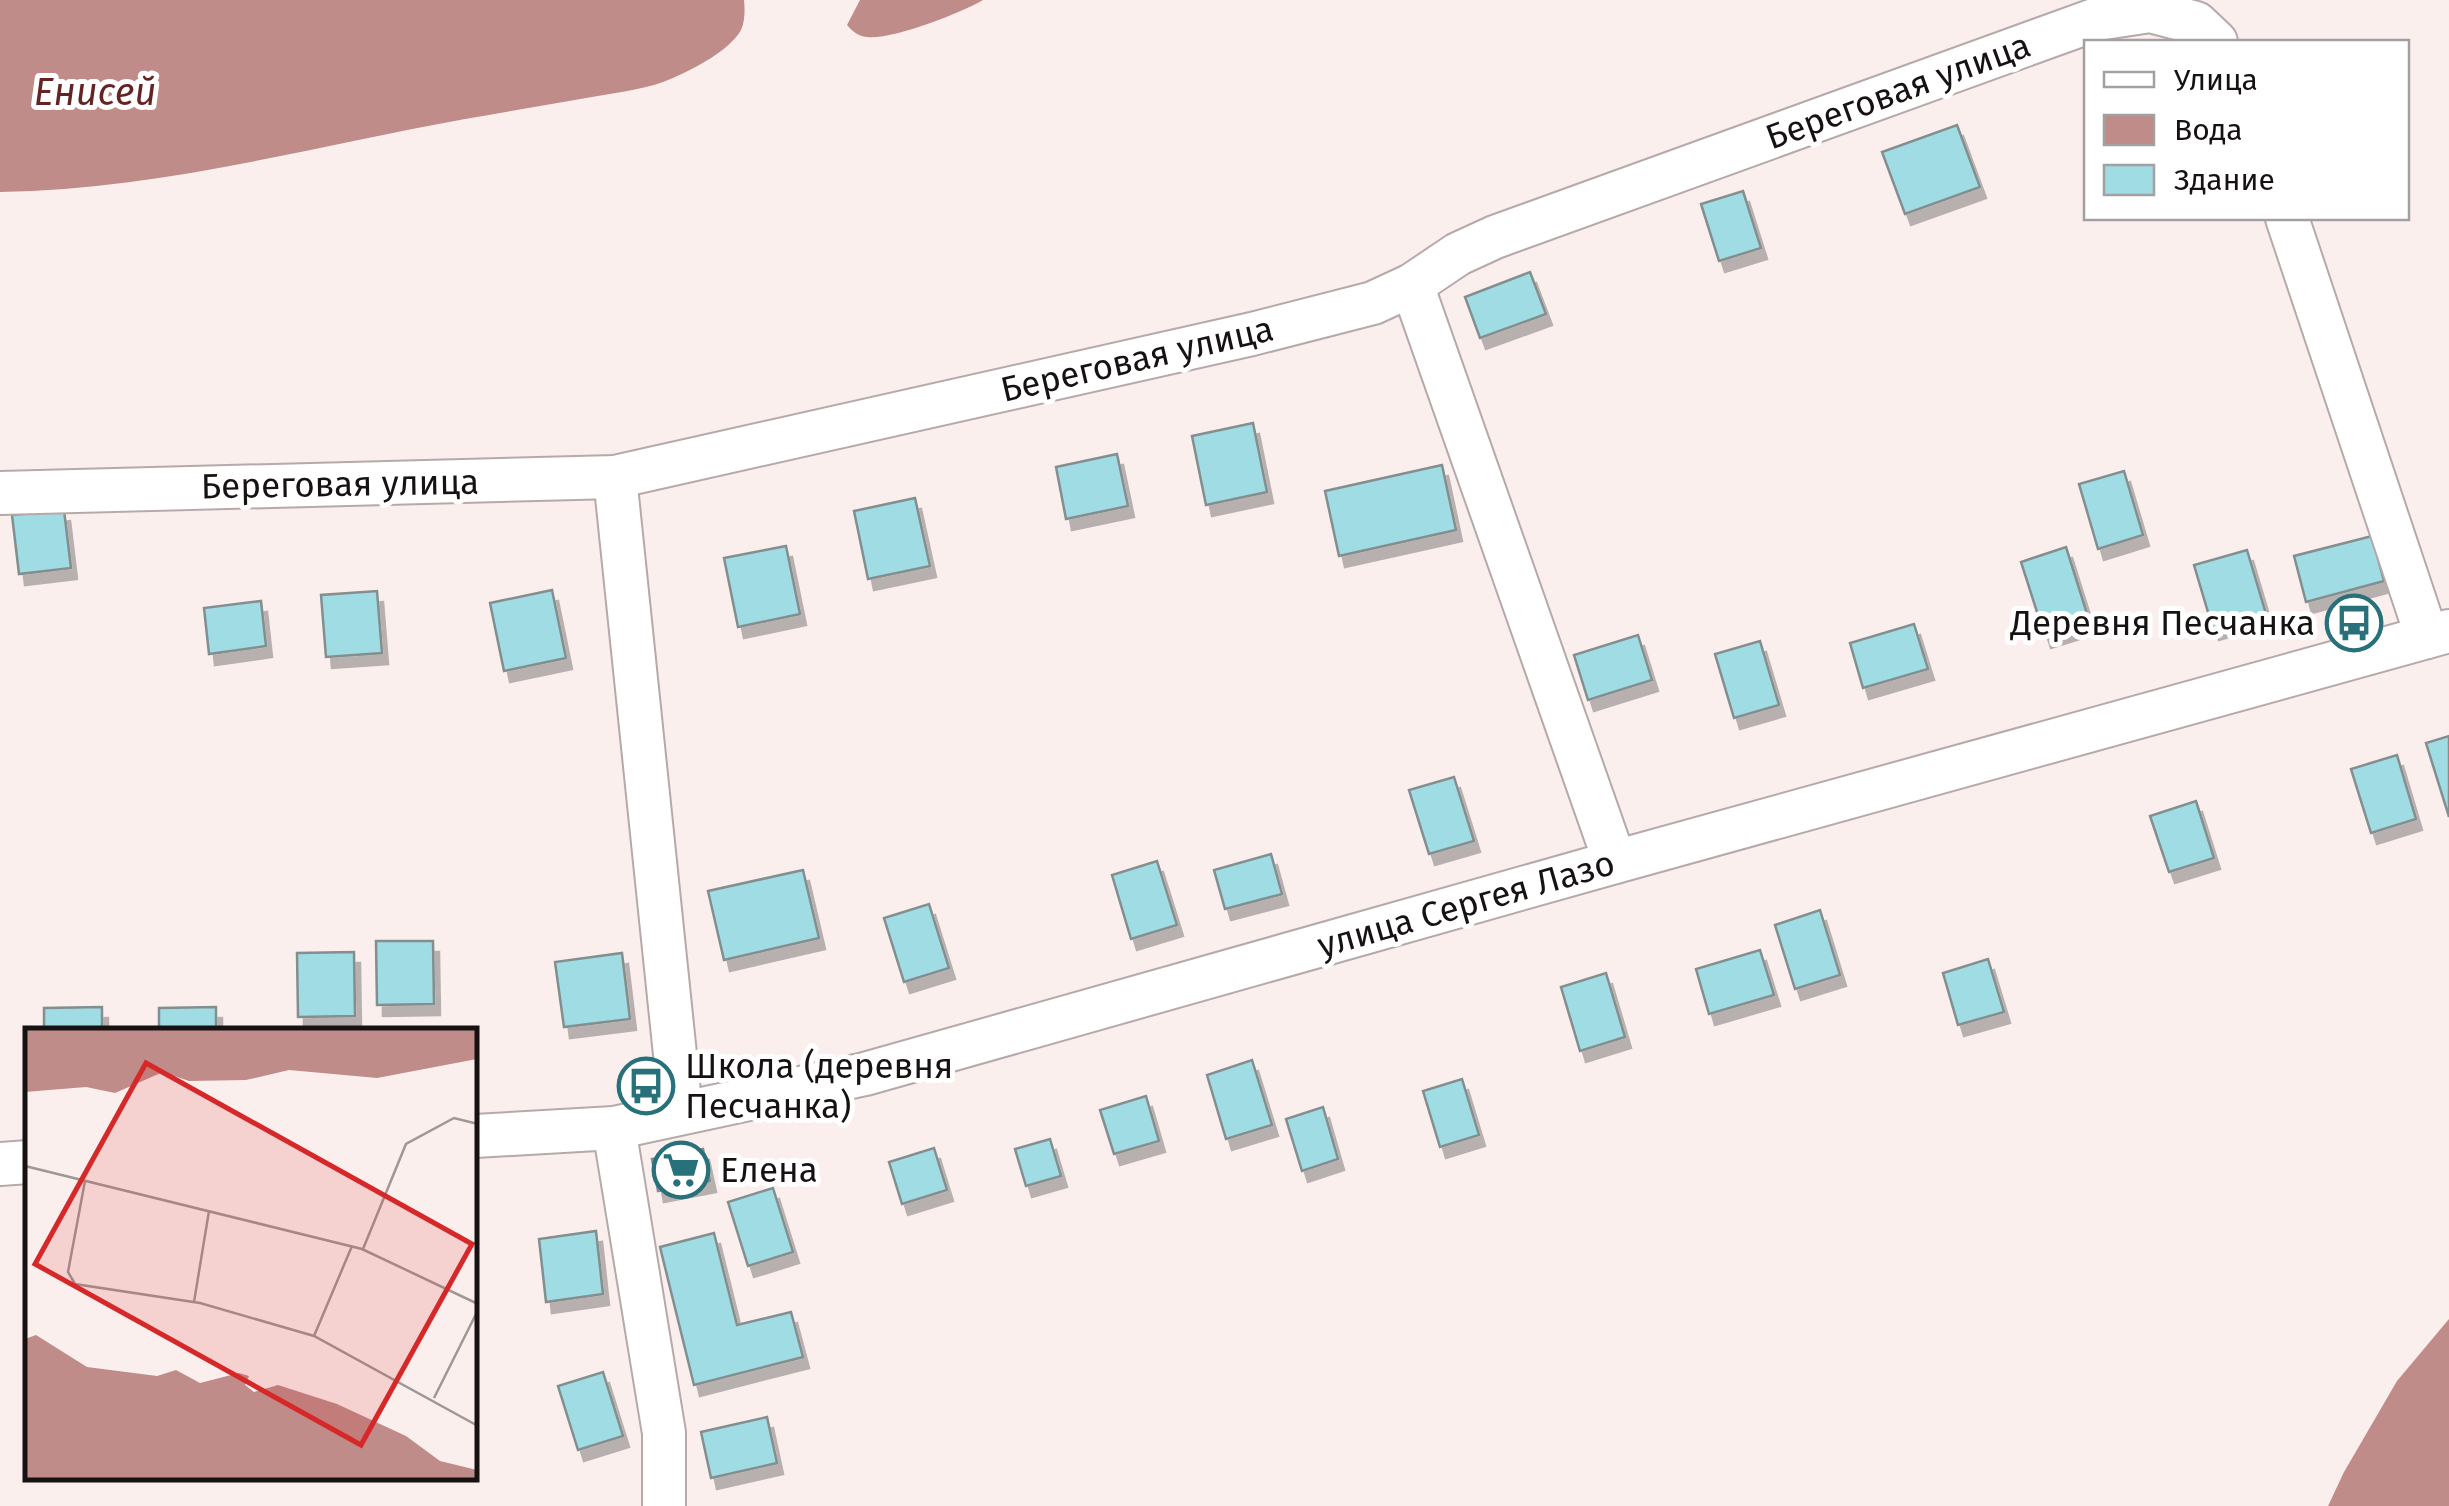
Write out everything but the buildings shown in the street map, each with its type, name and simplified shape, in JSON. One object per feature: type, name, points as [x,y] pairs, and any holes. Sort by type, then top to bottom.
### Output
[{"type":"street","name":"Береговая улица","points":[[0,493],[615,477],[1252,334],[1372,302],[1412,285],[1458,254],[1495,237],[2098,19],[2150,12],[2196,23],[2214,40]]},
{"type":"street","points":[[2287,220],[2438,634]]},
{"type":"street","points":[[1412,285],[1616,862]]},
{"type":"street","points":[[615,477],[682,1112]]},
{"type":"street","name":"улица Сергея Лазо","points":[[478,1136],[614,1128],[864,1074],[2438,634]]},
{"type":"street","points":[[614,1128],[664,1433],[664,1506]]},
{"type":"street","points":[[0,1164],[25,1162]]},
{"type":"water","name":"Енисей","points":[[0,0],[744,0],[745,11],[741,30],[720,52],[682,74],[644,88],[176,175],[117,184],[0,192]]},
{"type":"water","points":[[860,0],[983,0],[909,30],[867,37],[847,25]]},
{"type":"water","points":[[2449,1319],[2449,1506],[2328,1506],[2397,1381]]},
{"type":"place","name":"Деревня Песчанка","points":[[2354,623]]},
{"type":"place","name":"Школа (деревня Песчанка)","points":[[646,1086]]},
{"type":"place","name":"Елена","points":[[681,1170]]}]
